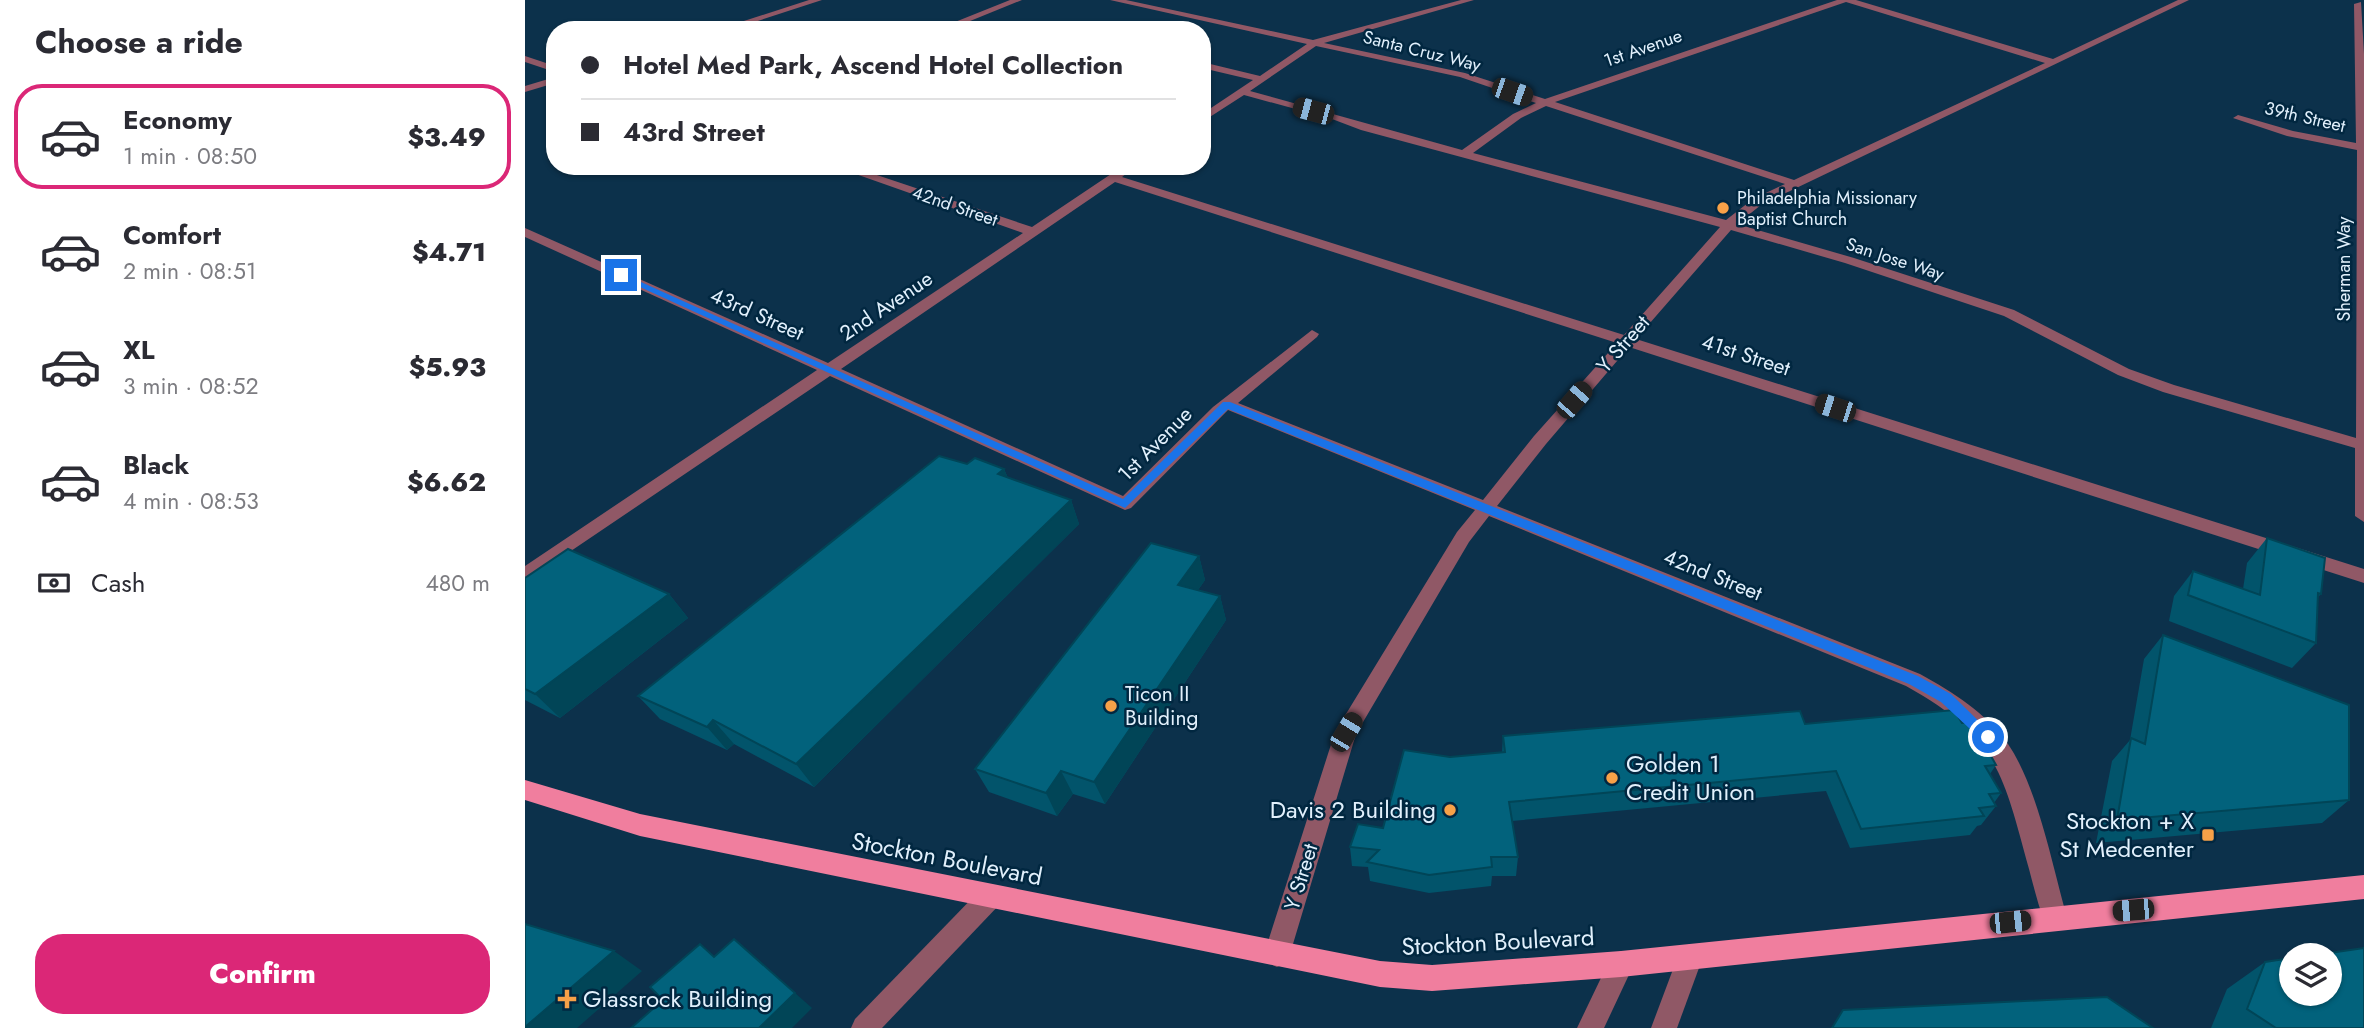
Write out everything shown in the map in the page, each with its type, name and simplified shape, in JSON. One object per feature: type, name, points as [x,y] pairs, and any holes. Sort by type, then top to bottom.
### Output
[{"type":"main road","name":"Stockton Boulevard","points":[[525,790],[640,825],[1380,974],[1431,978],[1621,964],[2364,887]]},
{"type":"street","points":[[749,21],[818,0]]},
{"type":"street","points":[[963,21],[1018,0]]},
{"type":"street","name":"Santa Cruz Way","points":[[1114,0],[1462,75],[1795,184]]},
{"type":"street","points":[[1211,113],[1316,42],[1470,0]]},
{"type":"street","points":[[1846,0],[2053,62]]},
{"type":"street","name":"1st Avenue","points":[[1464,154],[1517,116],[1545,102],[1846,0]]},
{"type":"street","name":"Y Street","points":[[1277,954],[1346,732],[1464,537],[1485,508],[1626,341],[1729,224],[1758,202],[2185,0]]},
{"type":"street","points":[[2347,0],[2362,5]]},
{"type":"street","name":"Sherman Way","points":[[2362,5],[2364,516]]},
{"type":"street","points":[[525,59],[546,66]]},
{"type":"street","points":[[1211,67],[1261,79]]},
{"type":"street","points":[[525,89],[546,83]]},
{"type":"street","name":"San Jose Way","points":[[1242,92],[1729,224],[2008,313],[2061,337],[2110,365],[2171,390],[2363,445]]},
{"type":"street","name":"39th Street","points":[[2238,118],[2291,134],[2363,148]]},
{"type":"street","name":"42nd Street","points":[[864,175],[1033,232]]},
{"type":"street","name":"2nd Avenue","points":[[525,575],[1118,175]]},
{"type":"street","name":"41st Street","points":[[1114,178],[2364,576]]},
{"type":"street","name":"43rd Street","points":[[525,232],[1125,504]]},
{"type":"street","name":"1st Avenue","points":[[1125,504],[1227,404],[1312,334]]},
{"type":"street","name":"42nd Street","points":[[1227,404],[1913,680],[1946,698],[1976,723],[2000,751],[2016,782],[2055,917]]},
{"type":"street","points":[[865,1028],[992,896]]},
{"type":"street","points":[[1664,1028],[1690,957]]},
{"type":"street","points":[[1590,1028],[1621,964]]},
{"type":"building","points":[[939,456],[967,464],[975,458],[1004,469],[998,474],[1071,500],[796,764],[713,720],[707,727],[638,696]]},
{"type":"building","points":[[2267,538],[2325,558],[2321,594],[2318,593],[2316,643],[2188,595],[2193,571],[2260,595]]},
{"type":"building","name":"Ticon II Building","points":[[1151,543],[1199,556],[1178,585],[1220,596],[1094,782],[1061,771],[1046,793],[975,769]]},
{"type":"building","points":[[568,549],[669,594],[535,694],[525,689],[525,578]]},
{"type":"building","points":[[2163,635],[2349,705],[2349,800],[2117,820],[2131,738],[2145,744]]},
{"type":"building","points":[[1954,710],[1962,723],[1972,722],[1996,765],[1985,766],[2001,793],[1989,794],[1996,806],[1979,808],[1984,816],[1861,829],[1836,771],[1509,802],[1518,857],[1491,857],[1492,867],[1429,875],[1367,862],[1379,850],[1350,847],[1358,824],[1383,828],[1404,750],[1450,757],[1505,752],[1503,736],[1800,711],[1805,724]]},
{"type":"building","points":[[525,924],[614,951],[525,1027]]},
{"type":"building","points":[[734,939],[795,993],[759,1028],[631,1028],[663,1000],[650,987],[700,944],[714,957]]},
{"type":"building","points":[[2364,948],[2364,1028],[2276,1028],[2247,1009],[2265,962],[2279,960],[2279,1006],[2342,1006],[2342,951]]},
{"type":"building","points":[[2107,997],[2153,1028],[1832,1028],[1843,1010]]},
{"type":"place","name":"Philadelphia Missionary Baptist Church","points":[[1723,208]]},
{"type":"place","name":"Ticon II Building","points":[[1111,706]]},
{"type":"place","name":"Golden 1 Credit Union","points":[[1612,778]]},
{"type":"place","name":"Davis 2 Building","points":[[1450,810]]},
{"type":"place","name":"Stockton + X St Medcenter","points":[[2208,835]]},
{"type":"place","name":"Glassrock Building","points":[[567,999]]},
{"type":"route","points":[[621,275],[1125,504],[1227,404],[1913,680],[1946,698],[1988,737]]}]
